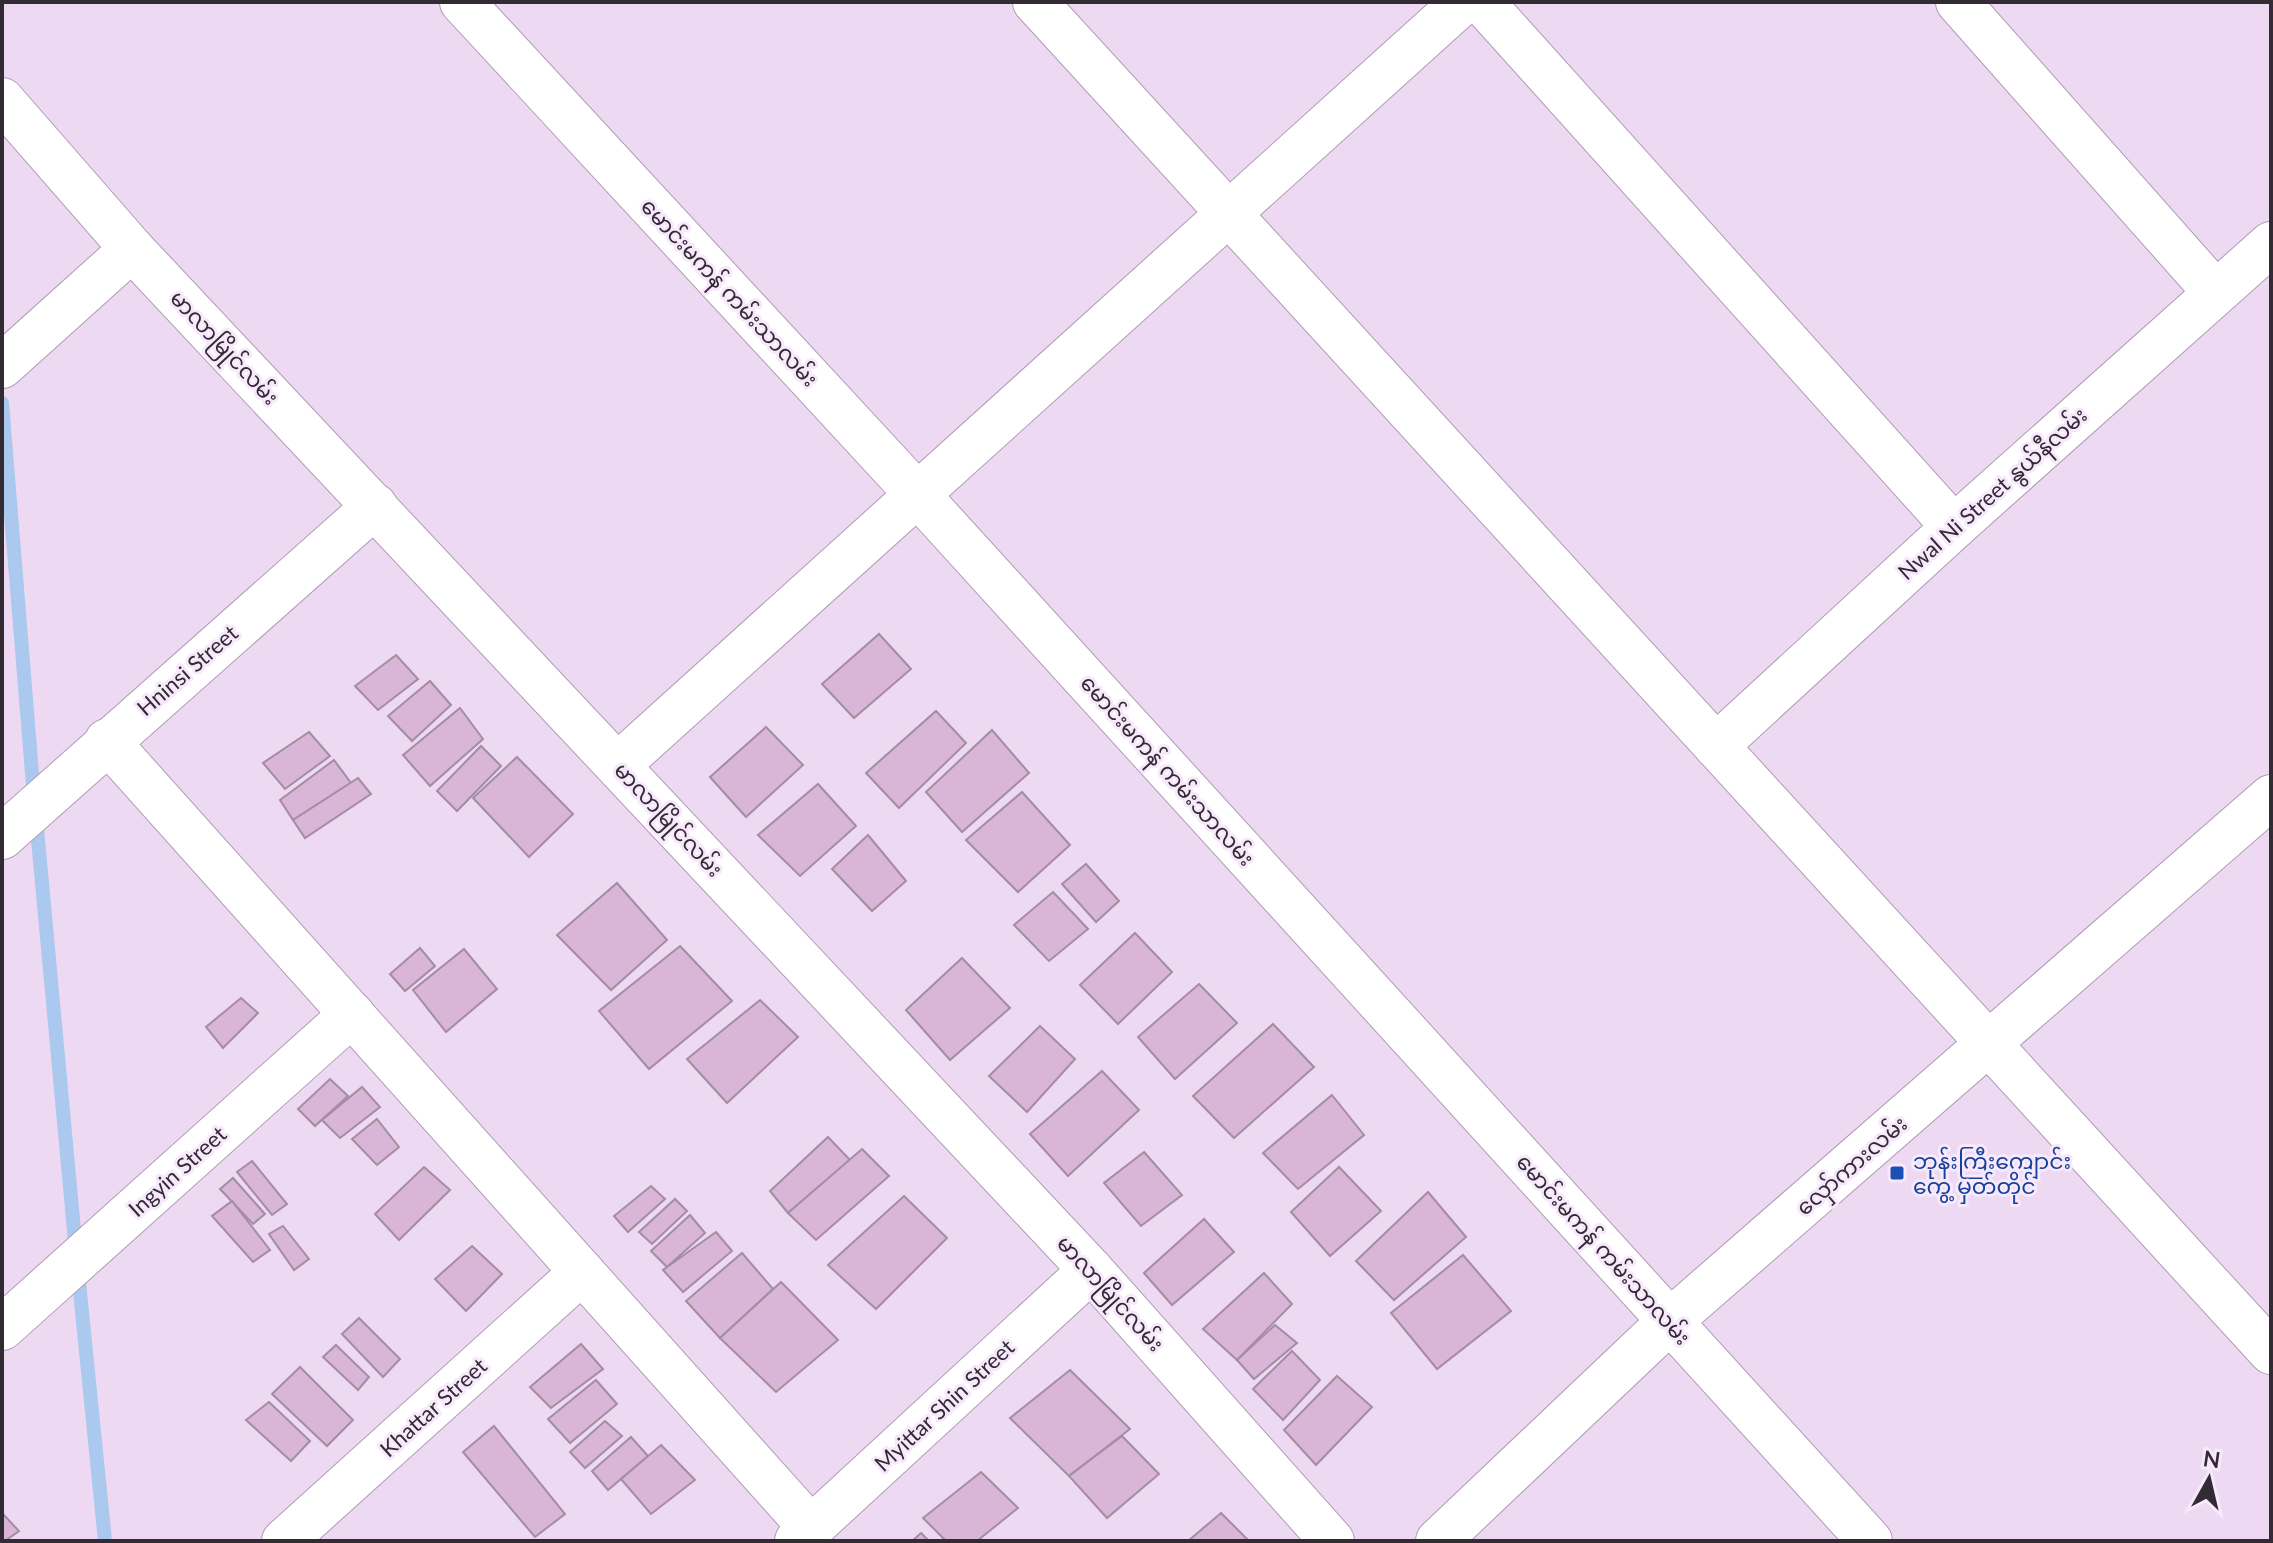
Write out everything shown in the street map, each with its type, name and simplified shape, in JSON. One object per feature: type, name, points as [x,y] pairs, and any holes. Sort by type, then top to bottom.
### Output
[{"type":"street","name":"မောင်းမကန် ကမ်းသာလမ်း","points":[[462,2],[917,494],[1870,1541]]},
{"type":"street","points":[[1035,2],[1988,1046],[2268,1341]]},
{"type":"street","points":[[619,764],[1463,2]]},
{"type":"street","points":[[1482,2],[1954,527]]},
{"type":"street","points":[[1958,2],[2215,292]]},
{"type":"street","name":"မာလာမြိုင်လမ်း","points":[[2,100],[132,249],[1091,1270],[1332,1541]]},
{"type":"street","name":"Nwal Ni Street နွယ်နီလမ်း","points":[[1716,746],[1954,527],[2271,244]]},
{"type":"street","points":[[2,366],[132,249]]},
{"type":"street","name":"Hninsi Street","points":[[2,837],[375,506]]},
{"type":"street","points":[[107,741],[582,1272],[804,1534]]},
{"type":"street","name":"လှော်ကားလမ်း","points":[[1438,1541],[1670,1321],[2271,797]]},
{"type":"street","name":"Ingyin Street","points":[[2,1328],[352,1014]]},
{"type":"street","name":"Myittar Shin Street","points":[[804,1534],[1091,1270]]},
{"type":"street","name":"Khattar Street","points":[[284,1541],[582,1272]]},
{"type":"building","points":[[879,634],[911,669],[854,718],[822,684]]},
{"type":"building","points":[[396,655],[418,679],[378,710],[355,686]]},
{"type":"building","points":[[430,681],[451,705],[412,741],[388,716]]},
{"type":"building","points":[[460,708],[483,739],[430,786],[403,755]]},
{"type":"building","points":[[936,711],[966,743],[899,808],[866,773]]},
{"type":"building","points":[[766,727],[803,765],[746,817],[710,777]]},
{"type":"building","points":[[992,730],[1029,773],[962,832],[926,792]]},
{"type":"building","points":[[309,732],[330,756],[285,789],[263,763]]},
{"type":"building","points":[[481,746],[501,766],[457,811],[437,791]]},
{"type":"building","points":[[517,757],[573,814],[529,857],[473,798]]},
{"type":"building","points":[[334,760],[351,783],[293,820],[280,800]]},
{"type":"building","points":[[358,778],[371,794],[305,838],[293,820]]},
{"type":"building","points":[[818,784],[856,826],[800,876],[758,835]]},
{"type":"building","points":[[1022,792],[1070,845],[1018,892],[966,840]]},
{"type":"building","points":[[868,835],[906,881],[872,911],[832,869]]},
{"type":"building","points":[[1086,864],[1119,901],[1096,922],[1062,884]]},
{"type":"building","points":[[617,883],[667,940],[611,990],[557,935]]},
{"type":"building","points":[[1053,892],[1088,929],[1049,961],[1014,925]]},
{"type":"building","points":[[1135,933],[1172,972],[1118,1024],[1080,985]]},
{"type":"building","points":[[680,946],[732,1001],[649,1069],[599,1011]]},
{"type":"building","points":[[420,948],[435,966],[405,991],[390,974]]},
{"type":"building","points":[[464,949],[497,989],[446,1032],[413,990]]},
{"type":"building","points":[[962,958],[1010,1008],[950,1060],[906,1010]]},
{"type":"building","points":[[1199,984],[1237,1023],[1175,1079],[1138,1037]]},
{"type":"building","points":[[241,998],[258,1013],[223,1048],[206,1027]]},
{"type":"building","points":[[760,1000],[798,1037],[727,1103],[687,1059]]},
{"type":"building","points":[[1273,1024],[1314,1067],[1234,1138],[1193,1096]]},
{"type":"building","points":[[1040,1026],[1075,1059],[1027,1112],[989,1076]]},
{"type":"building","points":[[1102,1071],[1139,1110],[1068,1176],[1030,1134]]},
{"type":"building","points":[[330,1079],[348,1096],[315,1126],[298,1109]]},
{"type":"building","points":[[362,1087],[380,1107],[340,1138],[322,1120]]},
{"type":"building","points":[[1332,1095],[1364,1135],[1298,1189],[1263,1153]]},
{"type":"building","points":[[377,1119],[399,1147],[377,1165],[352,1139]]},
{"type":"building","points":[[828,1137],[850,1160],[788,1213],[770,1191]]},
{"type":"building","points":[[862,1149],[889,1176],[816,1240],[788,1213]]},
{"type":"building","points":[[1144,1152],[1182,1195],[1141,1226],[1104,1183]]},
{"type":"building","points":[[252,1161],[287,1204],[272,1215],[237,1172]]},
{"type":"building","points":[[424,1167],[450,1190],[399,1240],[375,1214]]},
{"type":"building","points":[[1339,1167],[1381,1211],[1330,1256],[1291,1212]]},
{"type":"building","points":[[233,1178],[265,1214],[253,1224],[220,1189]]},
{"type":"building","points":[[651,1186],[665,1199],[628,1232],[614,1216]]},
{"type":"building","points":[[1428,1192],[1466,1237],[1394,1300],[1356,1261]]},
{"type":"building","points":[[904,1196],[947,1238],[876,1309],[828,1265]]},
{"type":"building","points":[[675,1199],[687,1211],[652,1244],[639,1232]]},
{"type":"building","points":[[232,1201],[270,1250],[253,1262],[212,1216]]},
{"type":"building","points":[[690,1215],[705,1233],[667,1267],[651,1251]]},
{"type":"building","points":[[1204,1219],[1234,1252],[1172,1305],[1144,1273]]},
{"type":"building","points":[[283,1226],[309,1259],[294,1270],[269,1234]]},
{"type":"building","points":[[716,1232],[732,1251],[683,1292],[663,1270]]},
{"type":"building","points":[[472,1246],[502,1274],[466,1311],[435,1279]]},
{"type":"building","points":[[742,1253],[773,1289],[720,1338],[686,1301]]},
{"type":"building","points":[[1463,1255],[1511,1311],[1437,1369],[1391,1313]]},
{"type":"building","points":[[1264,1273],[1292,1304],[1237,1360],[1203,1329]]},
{"type":"building","points":[[781,1282],[838,1340],[776,1392],[720,1338]]},
{"type":"building","points":[[359,1318],[400,1359],[383,1377],[342,1334]]},
{"type":"building","points":[[1275,1325],[1297,1343],[1254,1379],[1237,1360]]},
{"type":"building","points":[[581,1344],[603,1369],[551,1408],[530,1387]]},
{"type":"building","points":[[336,1345],[369,1377],[358,1390],[323,1357]]},
{"type":"building","points":[[1292,1351],[1320,1380],[1283,1420],[1253,1389]]},
{"type":"building","points":[[300,1367],[353,1420],[327,1446],[272,1394]]},
{"type":"building","points":[[1070,1370],[1130,1429],[1069,1476],[1010,1418]]},
{"type":"building","points":[[1337,1376],[1372,1407],[1316,1465],[1284,1430]]},
{"type":"building","points":[[596,1380],[617,1404],[570,1443],[548,1419]]},
{"type":"building","points":[[269,1402],[310,1441],[291,1461],[246,1420]]},
{"type":"building","points":[[605,1421],[622,1436],[585,1468],[570,1452]]},
{"type":"building","points":[[494,1426],[565,1514],[535,1537],[463,1452]]},
{"type":"building","points":[[1122,1436],[1159,1474],[1107,1518],[1069,1476]]},
{"type":"building","points":[[631,1437],[648,1456],[608,1490],[592,1471]]},
{"type":"building","points":[[661,1445],[695,1480],[651,1514],[621,1479]]},
{"type":"building","points":[[981,1472],[1018,1508],[977,1541],[946,1541],[923,1518]]},
{"type":"building","points":[[2,1513],[19,1531],[5,1541],[2,1541]]},
{"type":"building","points":[[1221,1513],[1249,1541],[1188,1541]]},
{"type":"building","points":[[921,1533],[929,1541],[912,1541]]},
{"type":"waterway","points":[[2,403],[34,798]]},
{"type":"waterway","points":[[36,818],[76,1252]]},
{"type":"waterway","points":[[78,1272],[105,1541]]},
{"type":"place","name":"ဘုန်းကြီးကျောင်း ကွေ့ မှတ်တိုင်","points":[[1897,1173]]}]
